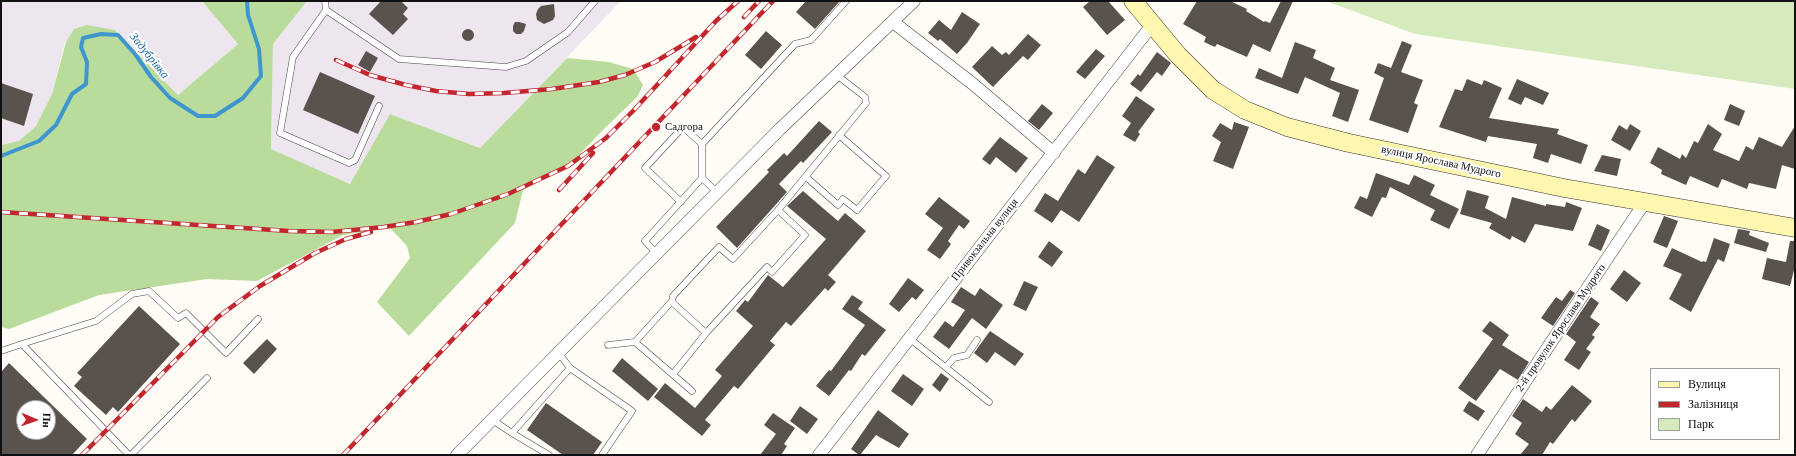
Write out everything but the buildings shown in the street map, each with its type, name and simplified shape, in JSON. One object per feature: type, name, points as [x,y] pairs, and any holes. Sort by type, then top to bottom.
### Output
[{"type":"main road","name":"вулиця Ярослава Мудрого","points":[[1133,1],[1178,55],[1212,90],[1245,110],[1287,127],[1349,143],[1564,188],[1795,228]]},
{"type":"street","points":[[457,455],[780,129],[838,76],[914,1]]},
{"type":"street","points":[[893,22],[973,84],[1054,153]]},
{"type":"street","name":"Привокзальна вулиця","points":[[819,455],[1152,25]]},
{"type":"street","name":"2-й провулок Ярослава Мудрого","points":[[1477,455],[1645,202]]},
{"type":"lane","points":[[325,1],[326,10],[293,57],[280,133],[349,163],[355,160],[379,106]]},
{"type":"lane","points":[[326,10],[399,59],[506,67],[526,61],[568,32],[595,1]]},
{"type":"lane","points":[[656,253],[644,241],[702,178],[702,144],[795,44],[811,40],[846,1]]},
{"type":"lane","points":[[608,345],[635,342],[672,301],[673,296],[719,247],[733,259],[778,210],[866,103],[865,97],[838,76]]},
{"type":"lane","points":[[681,202],[645,168],[683,127],[702,144]]},
{"type":"lane","points":[[806,176],[838,205],[844,199],[857,210],[886,176],[839,136]]},
{"type":"lane","points":[[702,178],[718,193]]},
{"type":"lane","points":[[673,374],[706,333],[767,267],[772,272],[805,235],[778,210]]},
{"type":"lane","points":[[1,351],[96,321],[132,294],[149,291],[178,318],[186,313],[226,353],[258,319]]},
{"type":"lane","points":[[672,301],[706,333]]},
{"type":"lane","points":[[909,337],[947,366],[989,402]]},
{"type":"lane","points":[[947,366],[954,358],[967,355],[978,340]]},
{"type":"lane","points":[[635,342],[692,391]]},
{"type":"lane","points":[[22,344],[130,455],[206,378]]},
{"type":"lane","points":[[558,352],[570,368],[632,411],[602,455]]},
{"type":"lane","points":[[512,433],[570,368]]},
{"type":"lane","points":[[491,419],[549,455]]},
{"type":"shaded area","points":[[1,1],[202,1],[238,44],[178,95],[115,30],[65,42],[52,94],[36,126],[19,141],[1,145]]},
{"type":"shaded area","points":[[307,1],[621,1],[480,148],[390,114],[351,184],[271,150],[273,44]]},
{"type":"green space","points":[[202,1],[307,1],[273,44],[271,149],[350,184],[390,114],[480,148],[567,58],[609,62],[633,69],[643,85],[637,97],[573,161],[523,190],[515,223],[409,336],[377,302],[410,258],[407,246],[390,228],[343,235],[257,281],[207,279],[99,295],[9,329],[1,327],[1,145],[19,141],[36,126],[52,94],[66,42],[74,29],[87,25],[115,30],[178,95],[238,44]]},
{"type":"green space","points":[[1326,1],[1795,1],[1795,89],[1415,34]]},
{"type":"waterway","name":"Задубрівка","points":[[1,156],[39,141],[56,125],[72,94],[86,84],[87,62],[81,47],[83,38],[101,34],[118,35],[135,54],[151,77],[170,98],[198,116],[215,116],[243,98],[261,76],[259,49],[248,15],[247,1]]},
{"type":"railway","points":[[1,212],[289,231],[332,232],[384,227],[451,214],[508,194],[568,166],[606,138],[716,21],[738,1]]},
{"type":"railway","points":[[744,17],[759,1]]},
{"type":"railway","points":[[343,455],[773,1]]},
{"type":"railway","points":[[336,60],[370,75],[406,85],[436,91],[469,94],[504,93],[552,89],[599,82],[625,75],[655,62],[696,37]]},
{"type":"railway","points":[[559,190],[593,153]]},
{"type":"railway","points":[[82,455],[218,317],[260,286],[315,253],[346,239],[371,232]]},
{"type":"place","name":"Садгора","points":[[656,127]]}]
